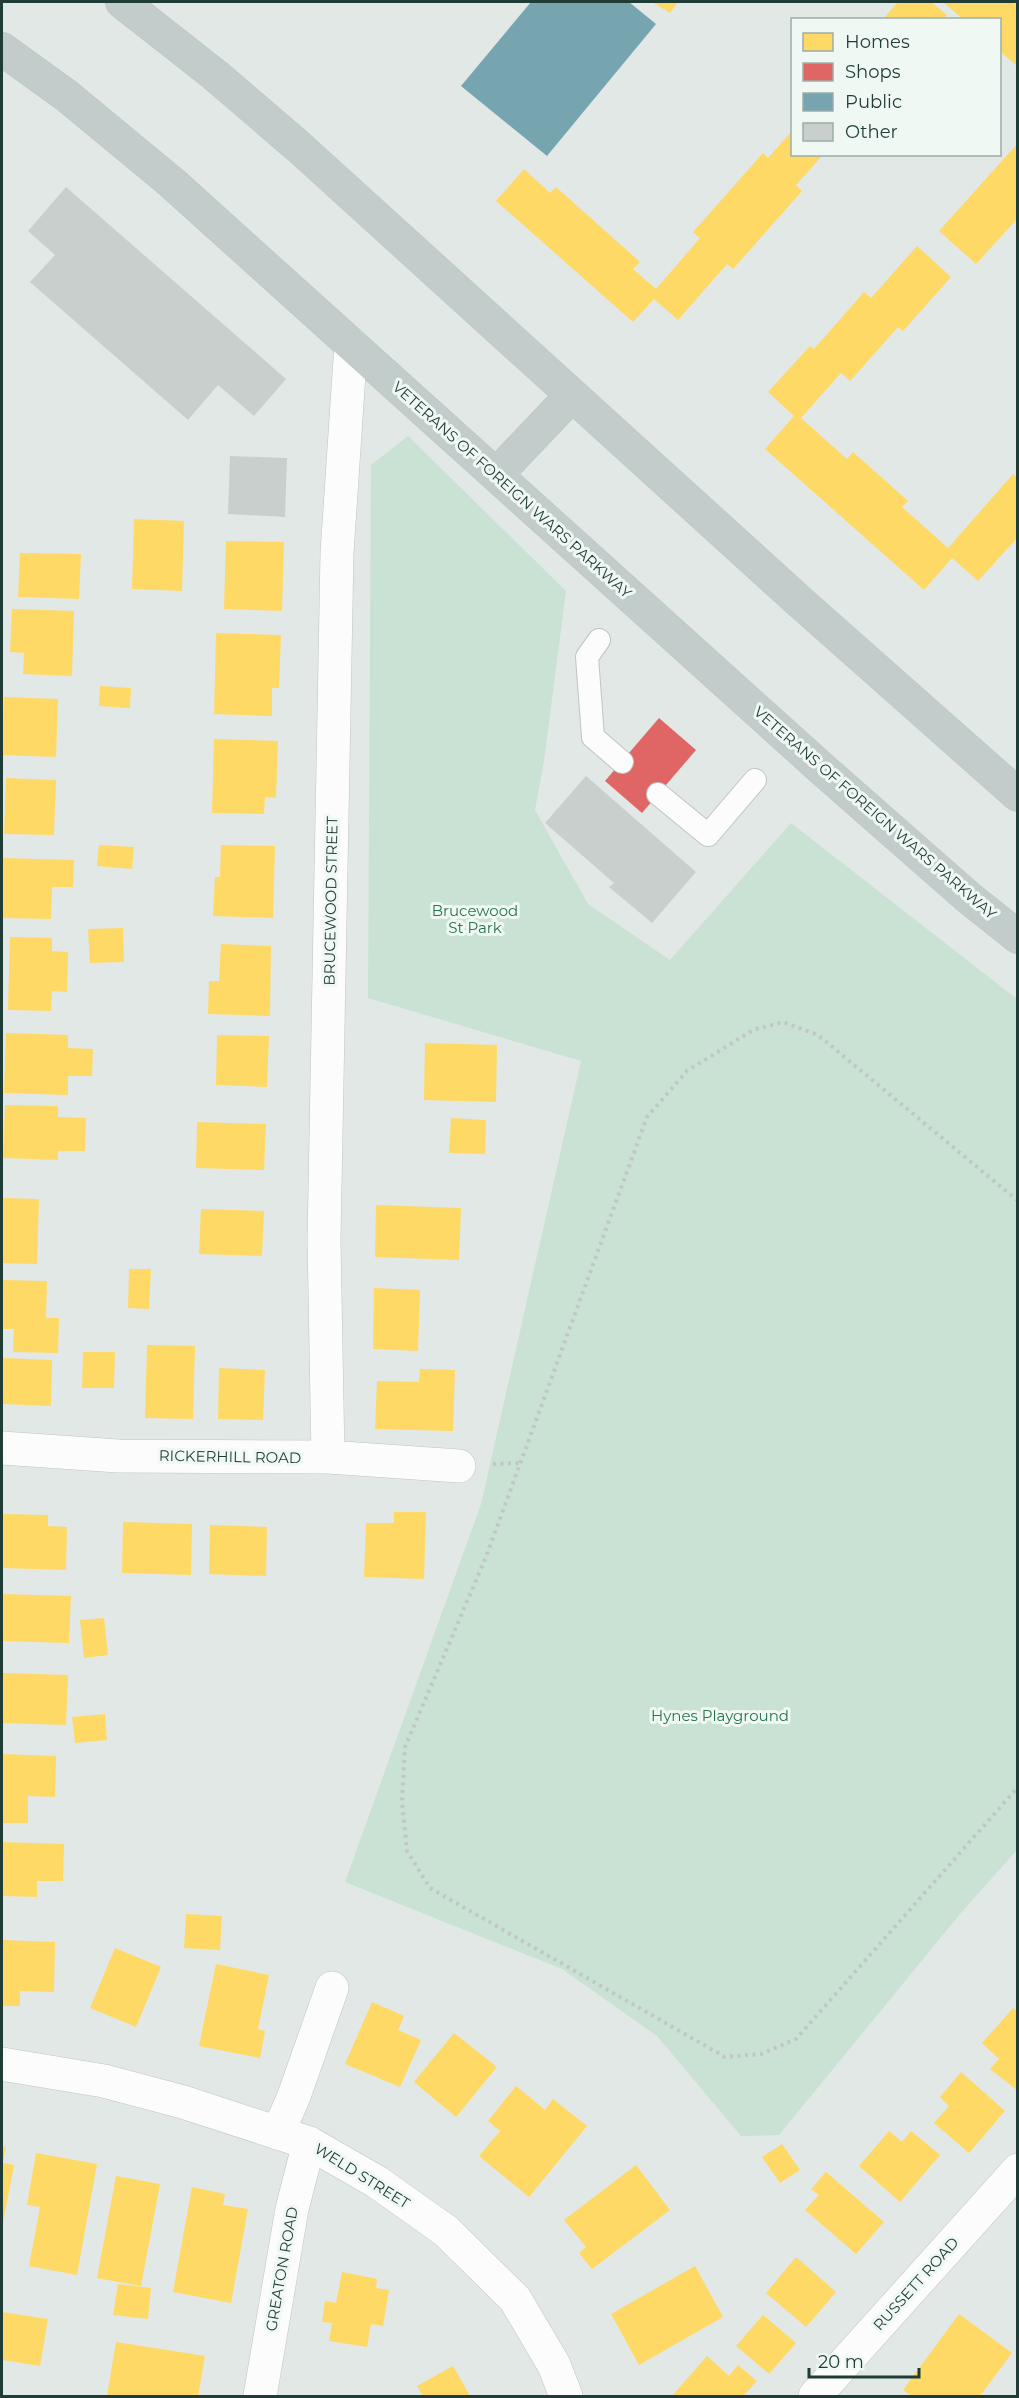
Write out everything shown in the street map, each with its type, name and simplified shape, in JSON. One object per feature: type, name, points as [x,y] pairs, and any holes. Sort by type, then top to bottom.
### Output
[{"type":"highway","points":[[122,2],[269,121],[1017,795]]},
{"type":"highway","name":"VETERANS OF FOREIGN WARS PARKWAY","points":[[5,58],[67,96],[116,135],[869,812],[1017,937]]},
{"type":"highway","points":[[496,475],[572,395]]},
{"type":"street","name":"BRUCEWOOD STREET","points":[[328,1457],[324,1240],[337,553],[351,344]]},
{"type":"street","name":"RICKERHILL ROAD","points":[[2,1448],[118,1456],[328,1457],[459,1466]]},
{"type":"street","points":[[278,2133],[294,2096],[332,1988]]},
{"type":"street","name":"WELD STREET","points":[[2,2064],[104,2081],[183,2102],[309,2143],[377,2182],[446,2231],[515,2299],[554,2365],[566,2397]]},
{"type":"street","name":"GREATON ROAD","points":[[260,2397],[292,2209],[309,2143]]},
{"type":"street","name":"RUSSETT ROAD","points":[[824,2394],[1017,2170]]},
{"type":"lane","points":[[598,640],[586,657],[593,736],[622,762]]},
{"type":"lane","points":[[658,794],[708,836],[755,780]]},
{"type":"path","points":[[1017,1201],[818,1035],[783,1022],[753,1030],[687,1071],[647,1117],[486,1557],[405,1747],[402,1802],[407,1851],[430,1888],[725,2057],[761,2054],[796,2039],[1017,1787]]},
{"type":"green space","name":"Hynes Playground","points":[[408,436],[566,591],[544,761],[535,810],[588,904],[670,960],[791,823],[1017,999],[1017,1850],[960,1914],[779,2135],[741,2136],[657,2036],[562,1969],[345,1882],[481,1504],[581,1061],[368,998],[371,465]]},
{"type":"building: Homes","points":[[652,2],[678,2],[670,13]]},
{"type":"building: Homes","points":[[898,2],[931,2],[947,15],[945,18],[884,18]]},
{"type":"building: Homes","points":[[943,2],[1013,2],[1018,6],[1018,67],[1001,52],[1001,18],[962,18]]},
{"type":"building: Homes","points":[[791,132],[791,156],[821,157],[796,185],[802,191],[733,269],[727,264],[678,320],[654,299],[633,322],[496,201],[524,169],[550,193],[556,187],[640,262],[633,269],[656,289],[700,238],[693,232],[763,153],[768,158]]},
{"type":"building: Homes","points":[[1018,143],[1018,218],[976,264],[939,231]]},
{"type":"building: Homes","points":[[917,246],[951,277],[903,331],[898,327],[850,381],[841,373],[801,418],[847,459],[853,452],[908,501],[902,507],[948,548],[1013,474],[1018,478],[1018,537],[978,581],[952,558],[924,590],[765,449],[794,416],[768,392],[810,346],[814,349],[864,292],[871,298]]},
{"type":"building: Homes","points":[[134,519],[184,521],[182,591],[132,589]]},
{"type":"building: Homes","points":[[226,541],[284,542],[282,611],[224,609]]},
{"type":"building: Homes","points":[[20,553],[81,554],[79,599],[18,597]]},
{"type":"building: Homes","points":[[12,609],[74,611],[72,676],[23,674],[24,653],[10,652]]},
{"type":"building: Homes","points":[[216,633],[281,635],[279,688],[272,688],[272,716],[214,714]]},
{"type":"building: Homes","points":[[100,686],[131,688],[130,708],[99,706]]},
{"type":"building: Homes","points":[[4,697],[58,699],[56,757],[2,755]]},
{"type":"building: Homes","points":[[214,739],[278,741],[276,798],[265,797],[264,814],[212,813]]},
{"type":"building: Homes","points":[[6,778],[56,780],[54,835],[4,834]]},
{"type":"building: Homes","points":[[99,845],[134,847],[132,869],[97,866]]},
{"type":"building: Homes","points":[[221,845],[275,846],[273,918],[213,916],[215,877],[220,877]]},
{"type":"building: Homes","points":[[2,858],[74,860],[73,887],[52,887],[51,919],[2,918]]},
{"type":"building: Homes","points":[[123,928],[124,962],[90,963],[88,929]]},
{"type":"building: Homes","points":[[10,937],[52,938],[52,951],[68,952],[67,992],[52,991],[51,1011],[8,1010]]},
{"type":"building: Homes","points":[[221,944],[271,946],[270,1016],[208,1014],[209,981],[219,981]]},
{"type":"building: Homes","points":[[6,1033],[68,1035],[68,1048],[93,1049],[92,1076],[68,1076],[68,1095],[4,1093]]},
{"type":"building: Homes","points":[[217,1035],[269,1036],[267,1087],[216,1085]]},
{"type":"building: Homes","points":[[425,1043],[497,1045],[496,1102],[424,1100]]},
{"type":"building: Homes","points":[[5,1105],[58,1106],[58,1117],[86,1118],[85,1151],[58,1151],[58,1160],[3,1158]]},
{"type":"building: Homes","points":[[451,1118],[486,1120],[485,1154],[449,1153]]},
{"type":"building: Homes","points":[[197,1122],[266,1124],[264,1170],[196,1168]]},
{"type":"building: Homes","points":[[2,1198],[39,1199],[37,1264],[2,1263]]},
{"type":"building: Homes","points":[[376,1205],[461,1208],[459,1260],[375,1257]]},
{"type":"building: Homes","points":[[201,1209],[264,1211],[262,1256],[199,1254]]},
{"type":"building: Homes","points":[[129,1269],[151,1269],[149,1309],[128,1308]]},
{"type":"building: Homes","points":[[2,1280],[47,1281],[46,1318],[59,1318],[58,1353],[13,1352],[14,1329],[2,1329]]},
{"type":"building: Homes","points":[[374,1288],[420,1290],[418,1351],[373,1349]]},
{"type":"building: Homes","points":[[147,1345],[195,1346],[193,1419],[145,1418]]},
{"type":"building: Homes","points":[[83,1352],[115,1352],[114,1388],[82,1388]]},
{"type":"building: Homes","points":[[2,1358],[52,1360],[51,1406],[2,1404]]},
{"type":"building: Homes","points":[[219,1368],[265,1370],[263,1420],[218,1419]]},
{"type":"building: Homes","points":[[420,1369],[455,1370],[453,1431],[375,1429],[377,1381],[419,1382]]},
{"type":"building: Homes","points":[[394,1512],[426,1512],[424,1579],[364,1577],[366,1523],[394,1523]]},
{"type":"building: Homes","points":[[2,1514],[48,1515],[48,1526],[67,1527],[66,1570],[2,1568]]},
{"type":"building: Homes","points":[[123,1522],[192,1524],[191,1575],[122,1573]]},
{"type":"building: Homes","points":[[210,1525],[267,1527],[266,1576],[209,1574]]},
{"type":"building: Homes","points":[[2,1594],[71,1596],[69,1643],[2,1641]]},
{"type":"building: Homes","points":[[104,1618],[108,1655],[84,1658],[80,1620]]},
{"type":"building: Homes","points":[[2,1673],[68,1675],[66,1725],[2,1723]]},
{"type":"building: Homes","points":[[105,1714],[107,1740],[75,1743],[72,1717]]},
{"type":"building: Homes","points":[[2,1754],[56,1756],[55,1797],[28,1796],[28,1823],[2,1823]]},
{"type":"building: Homes","points":[[2,1842],[64,1844],[63,1881],[37,1881],[37,1897],[2,1896]]},
{"type":"building: Homes","points":[[186,1914],[222,1916],[220,1950],[184,1948]]},
{"type":"building: Homes","points":[[2,1940],[55,1942],[54,1992],[20,1991],[20,2006],[2,2006]]},
{"type":"building: Homes","points":[[115,1948],[161,1967],[136,2027],[90,2008]]},
{"type":"building: Homes","points":[[216,1964],[269,1975],[258,2029],[265,2031],[260,2058],[199,2046]]},
{"type":"building: Homes","points":[[372,2002],[404,2016],[398,2030],[421,2040],[400,2087],[345,2064]]},
{"type":"building: Homes","points":[[1013,2008],[1018,2012],[1018,2091],[990,2069],[999,2059],[982,2043]]},
{"type":"building: Homes","points":[[454,2033],[497,2067],[456,2117],[414,2082]]},
{"type":"building: Homes","points":[[961,2072],[1005,2111],[969,2153],[934,2123],[949,2106],[940,2097]]},
{"type":"building: Homes","points":[[516,2086],[545,2110],[553,2099],[587,2126],[529,2197],[479,2156],[500,2131],[488,2121]]},
{"type":"building: Homes","points":[[889,2131],[902,2142],[911,2131],[940,2155],[900,2202],[859,2166]]},
{"type":"building: Homes","points":[[782,2144],[800,2170],[780,2183],[762,2157]]},
{"type":"building: Homes","points":[[2,2146],[6,2147],[3,2163],[14,2165],[3,2223]]},
{"type":"building: Homes","points":[[36,2153],[97,2164],[77,2275],[29,2266],[40,2207],[27,2205]]},
{"type":"building: Homes","points":[[636,2165],[670,2210],[592,2269],[579,2253],[586,2247],[564,2220]]},
{"type":"building: Homes","points":[[826,2172],[884,2222],[856,2254],[805,2210],[819,2195],[811,2189]]},
{"type":"building: Homes","points":[[116,2176],[160,2184],[141,2286],[97,2278]]},
{"type":"building: Homes","points":[[192,2187],[225,2194],[223,2205],[248,2209],[231,2303],[173,2292]]},
{"type":"building: Homes","points":[[796,2257],[836,2292],[806,2327],[766,2293]]},
{"type":"building: Homes","points":[[695,2266],[723,2317],[639,2365],[611,2314]]},
{"type":"building: Homes","points":[[342,2272],[377,2279],[376,2288],[389,2290],[383,2326],[371,2324],[367,2347],[329,2341],[332,2323],[322,2322],[325,2301],[336,2303]]},
{"type":"building: Homes","points":[[118,2284],[151,2288],[148,2319],[113,2315]]},
{"type":"building: Homes","points":[[2,2312],[48,2319],[40,2366],[2,2360]]},
{"type":"building: Homes","points":[[959,2314],[1012,2353],[980,2396],[912,2396],[903,2390]]},
{"type":"building: Homes","points":[[763,2315],[796,2343],[769,2374],[736,2346]]},
{"type":"building: Homes","points":[[116,2342],[205,2356],[198,2396],[107,2396]]},
{"type":"building: Homes","points":[[707,2356],[729,2376],[738,2365],[757,2381],[743,2396],[672,2396]]},
{"type":"building: Homes","points":[[453,2366],[470,2396],[423,2396],[417,2386]]},
{"type":"building: Shops","points":[[659,718],[696,750],[642,813],[605,781]]},
{"type":"building: Public","points":[[531,2],[629,2],[656,24],[547,156],[461,86]]},
{"type":"building: Other","points":[[66,187],[286,379],[254,416],[218,385],[188,420],[30,282],[55,255],[28,231]]},
{"type":"building: Other","points":[[230,456],[287,458],[285,517],[228,514]]},
{"type":"building: Other","points":[[586,776],[696,872],[652,923],[609,887],[614,883],[545,823]]},
{"type":"park label","name":"Brucewood St Park","points":[[475,920]]}]
